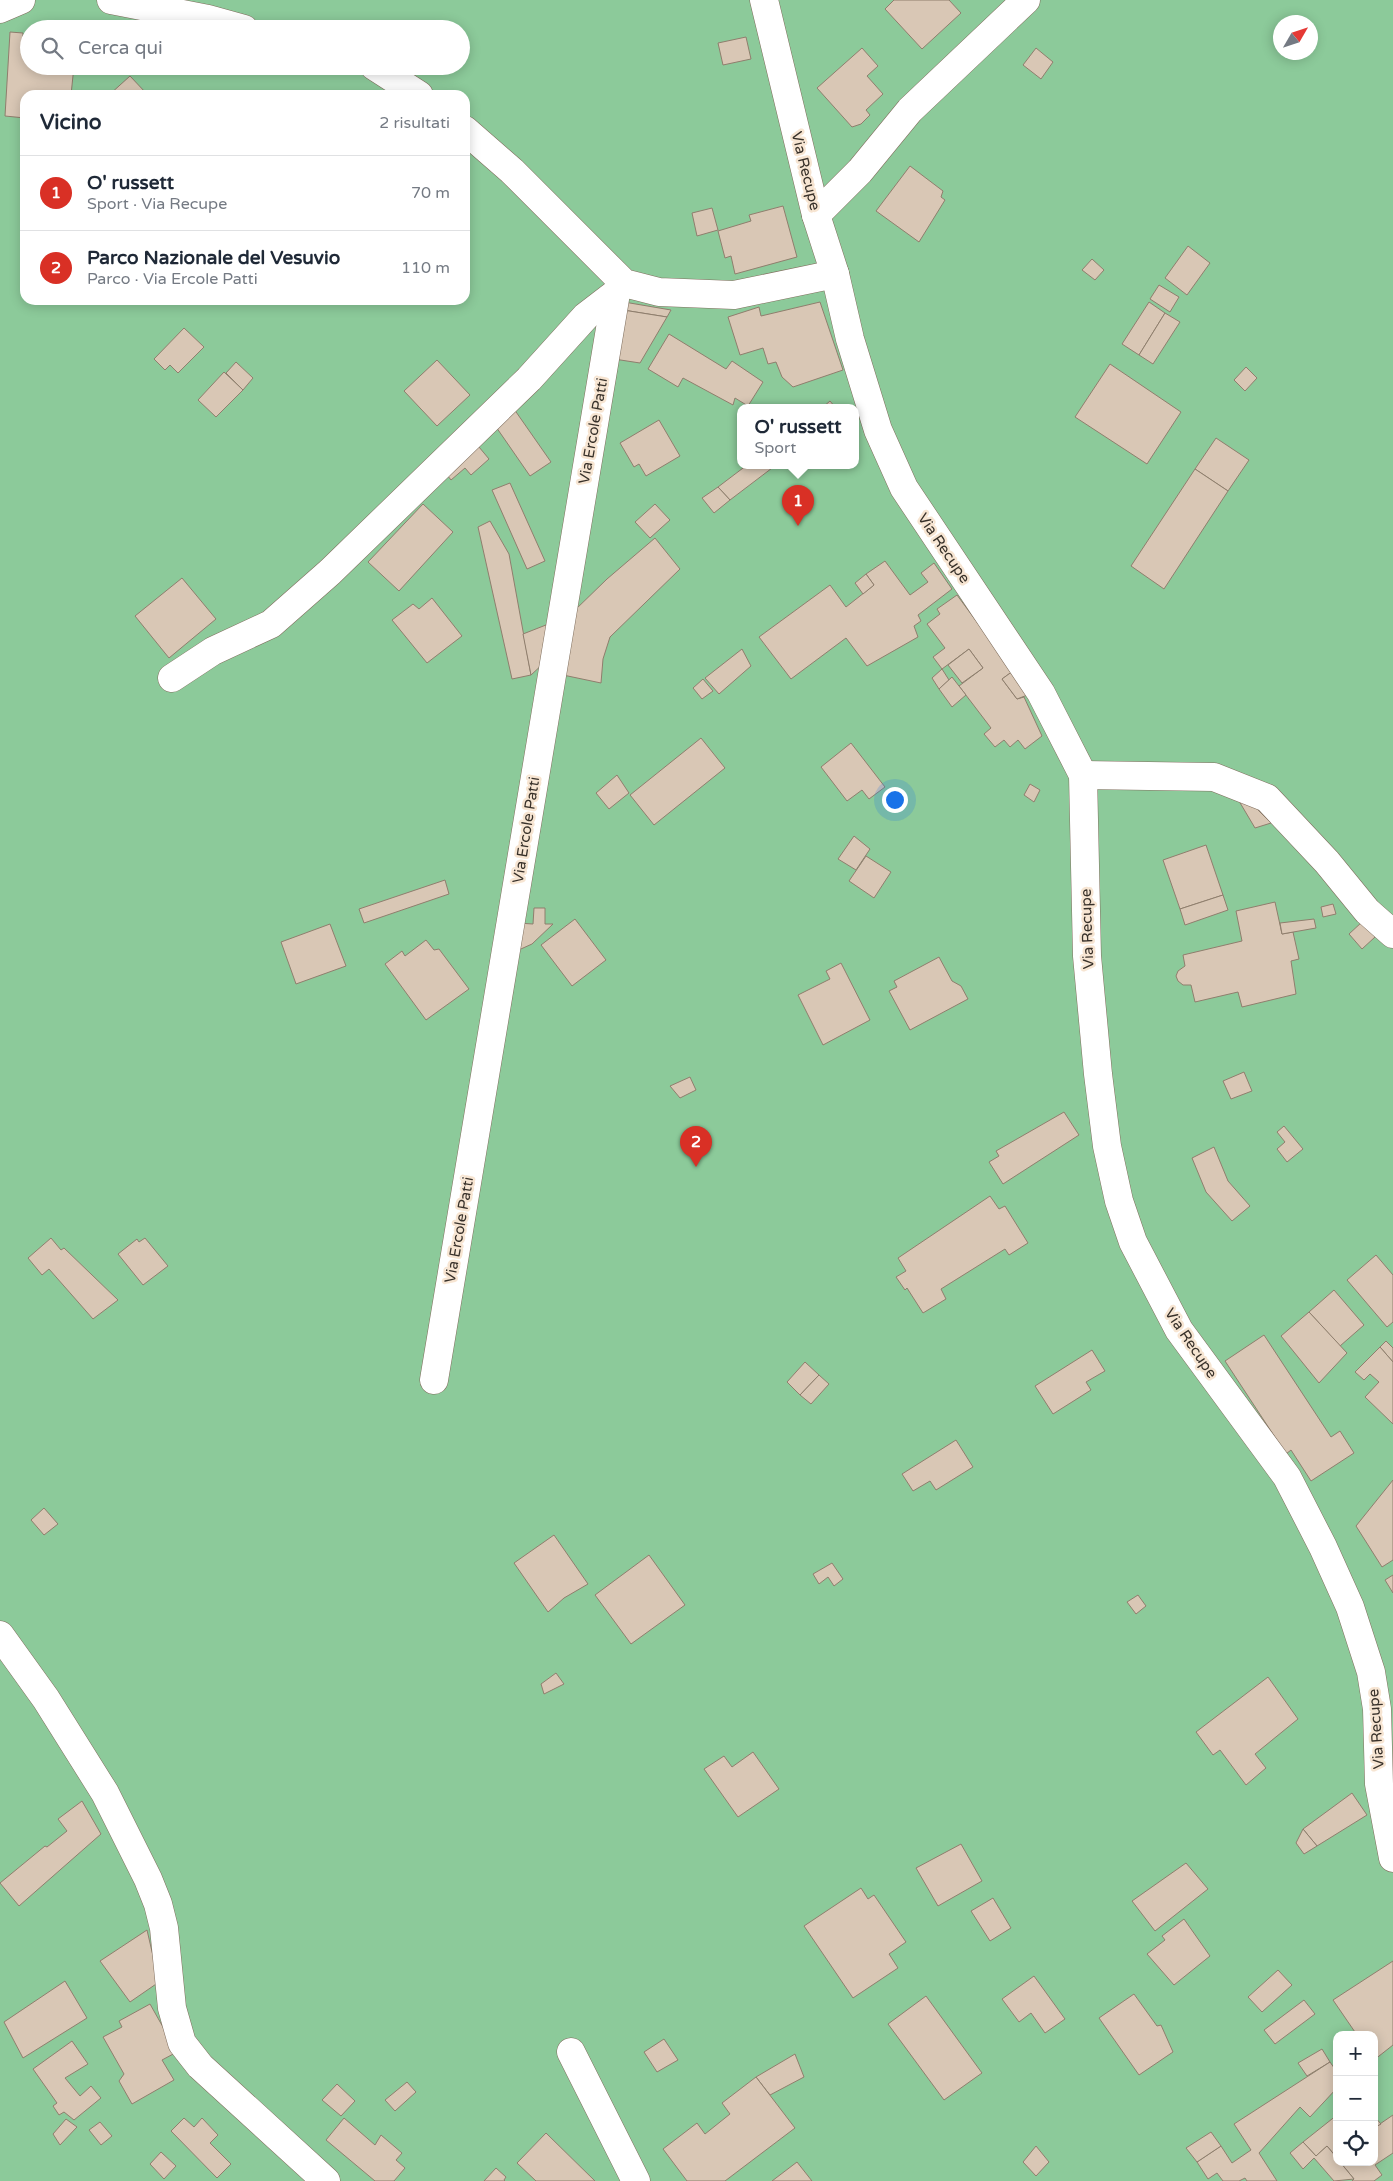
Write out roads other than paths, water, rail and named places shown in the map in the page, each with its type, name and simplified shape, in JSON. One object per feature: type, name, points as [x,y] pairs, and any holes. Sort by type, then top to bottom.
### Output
[{"type":"street","points":[[0,9],[21,0]]},
{"type":"street","points":[[111,0],[212,20]]},
{"type":"street","name":"Via Recupe","points":[[764,0],[816,215],[835,274],[850,339],[878,430],[904,488],[1041,693],[1083,776],[1087,956],[1107,1146],[1119,1201],[1133,1242],[1179,1330],[1287,1477],[1323,1547],[1350,1607],[1371,1672],[1377,1709],[1379,1784],[1393,1858]]},
{"type":"street","points":[[816,215],[860,171],[910,110],[1026,0]]},
{"type":"street","points":[[388,75],[411,90]]},
{"type":"street","points":[[470,134],[512,171],[620,288],[659,292],[734,295],[835,274]]},
{"type":"street","points":[[172,678],[212,651],[271,624],[330,572],[529,379],[586,316],[620,288]]},
{"type":"street","name":"Via Ercole Patti","points":[[434,1380],[620,288]]},
{"type":"street","points":[[1083,776],[1214,777],[1267,798],[1328,862],[1368,911],[1393,934]]},
{"type":"street","points":[[0,1635],[46,1700],[105,1793],[148,1879],[158,1904],[164,1928],[172,2008],[182,2043],[200,2066],[326,2181]]},
{"type":"street","points":[[571,2052],[636,2181]]},
{"type":"place","name":"O' russett","points":[[798,526]]},
{"type":"place","name":"Parco Nazionale del Vesuvio","points":[[696,1167]]}]
